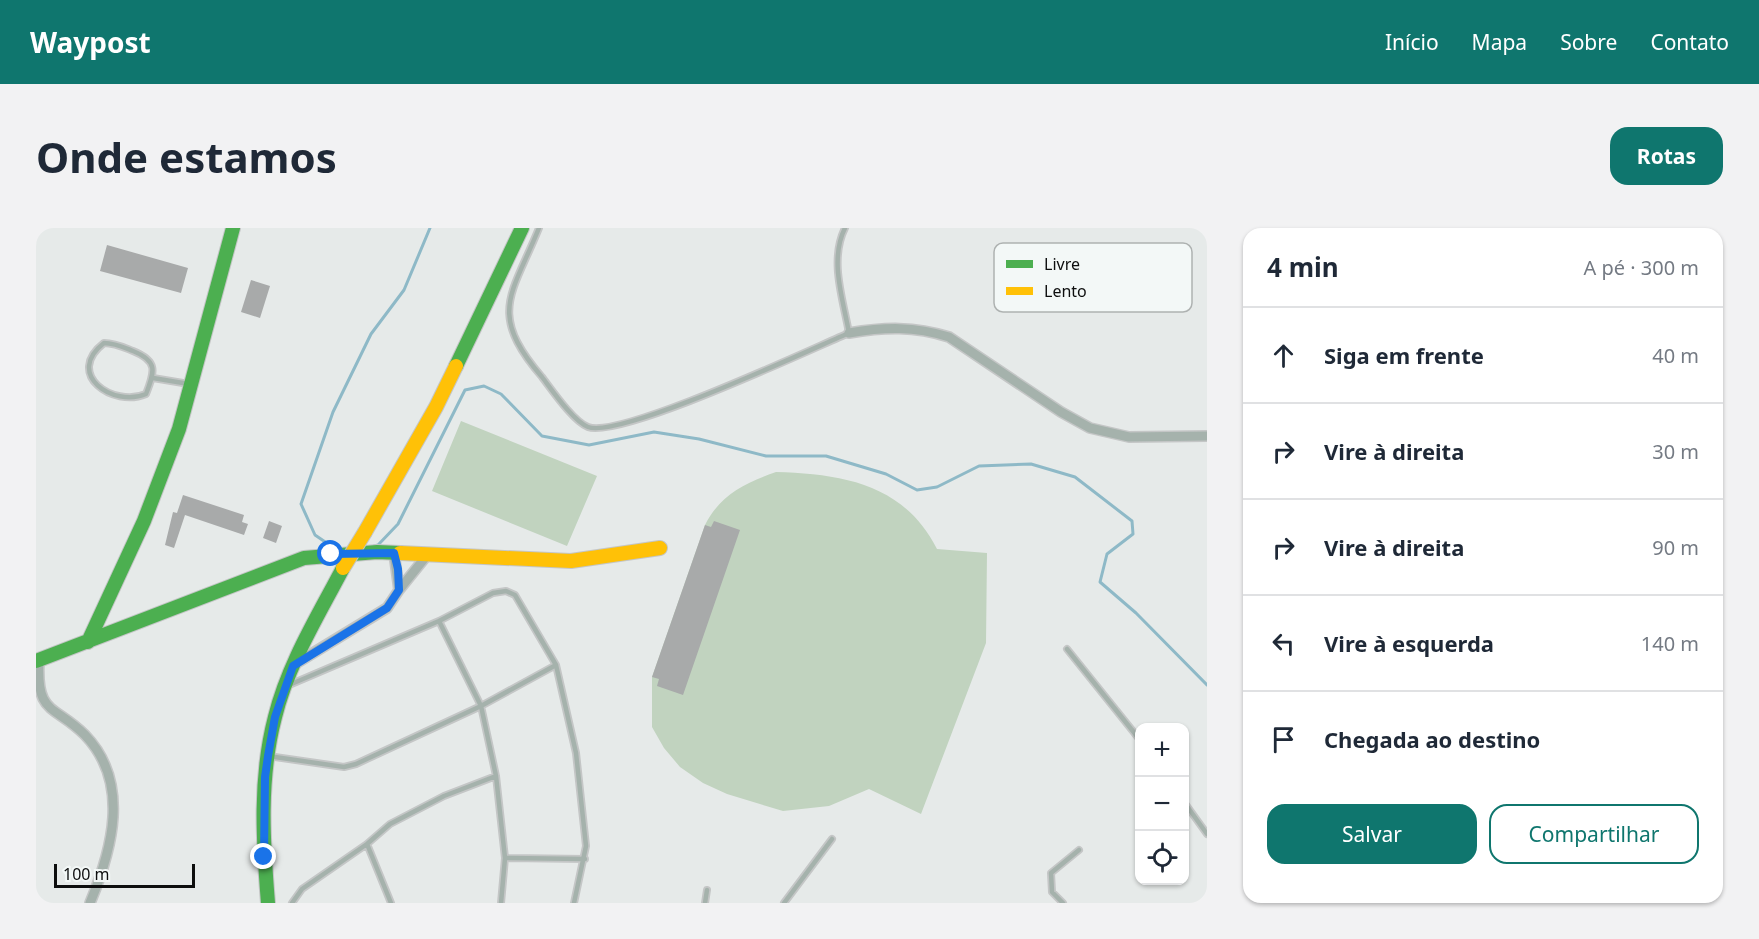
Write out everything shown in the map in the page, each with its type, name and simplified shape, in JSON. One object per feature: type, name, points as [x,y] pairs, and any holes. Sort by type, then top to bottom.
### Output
[{"type":"street","points":[[88,642],[144,521],[179,429],[233,228]]},
{"type":"street","points":[[268,903],[264,817],[268,756],[275,717],[284,687],[343,568],[436,407],[522,228]]},
{"type":"street","points":[[849,333],[911,327],[949,337],[1061,412],[1090,428],[1129,437],[1207,436]]},
{"type":"street","points":[[90,903],[104,869],[112,838],[114,817],[108,780],[98,752],[85,735],[45,705],[38,686],[38,661],[304,558],[348,553],[394,553],[571,561],[660,548]]},
{"type":"street","points":[[394,553],[398,569],[399,590]]},
{"type":"street","points":[[293,666],[387,608],[428,554]]},
{"type":"lane","points":[[539,228],[512,289],[508,305],[510,327],[519,348],[529,362],[580,422],[587,427],[597,429],[679,407],[849,333],[837,262],[838,248],[845,228]]},
{"type":"lane","points":[[104,343],[112,343],[147,357],[153,366],[153,378],[146,394],[132,397],[115,394],[95,386],[89,376],[88,363],[95,350],[104,343]]},
{"type":"lane","points":[[153,378],[191,385]]},
{"type":"lane","points":[[284,687],[439,621],[493,593],[506,591],[515,596],[522,604],[556,665],[576,753],[585,832],[585,859],[574,903]]},
{"type":"lane","points":[[439,621],[481,706],[495,776],[505,858],[501,903]]},
{"type":"lane","points":[[1067,649],[1135,734]]},
{"type":"lane","points":[[268,756],[344,767],[369,759],[481,706],[556,665]]},
{"type":"lane","points":[[292,903],[302,889],[368,844],[390,824],[410,812],[495,776]]},
{"type":"lane","points":[[1189,808],[1207,834]]},
{"type":"lane","points":[[784,903],[832,838]]},
{"type":"lane","points":[[368,844],[391,903]]},
{"type":"lane","points":[[1063,903],[1052,892],[1051,873],[1079,850]]},
{"type":"lane","points":[[505,858],[585,859]]},
{"type":"lane","points":[[705,903],[707,890]]},
{"type":"green space","points":[[461,421],[597,476],[567,546],[432,491]]},
{"type":"green space","points":[[776,472],[825,476],[869,487],[889,497],[907,510],[923,527],[937,549],[987,553],[986,643],[921,814],[869,789],[829,806],[783,811],[727,794],[703,783],[680,767],[664,748],[652,727],[652,677],[705,525],[718,506],[734,491]]},
{"type":"building","points":[[107,245],[188,268],[181,293],[100,271]]},
{"type":"building","points":[[251,280],[270,286],[260,318],[241,312]]},
{"type":"building","points":[[183,495],[244,515],[242,522],[248,524],[244,535],[185,515],[174,548],[165,545],[173,512],[177,513]]},
{"type":"building","points":[[269,521],[282,526],[276,543],[263,538]]},
{"type":"building","points":[[714,521],[740,530],[683,695],[657,686],[659,679],[652,677],[705,525],[711,527]]},
{"type":"waterway","points":[[337,550],[315,535],[301,504],[333,412],[371,334],[404,290],[430,228]]},
{"type":"waterway","points":[[374,546],[378,545],[398,524],[465,390],[484,386],[501,394],[542,436],[589,445],[654,432],[699,439],[766,456],[826,456],[886,474],[917,490],[937,487],[979,466],[1031,464],[1075,477],[1132,521],[1133,534],[1107,554],[1100,582],[1136,613],[1207,685]]},
{"type":"traffic: fast","points":[[88,642],[144,521],[179,429],[233,228]]},
{"type":"traffic: fast","points":[[456,366],[522,228]]},
{"type":"traffic: fast","points":[[36,661],[304,558],[377,552],[400,553]]},
{"type":"traffic: fast","points":[[268,903],[264,786],[275,717],[296,659],[343,568]]},
{"type":"traffic: slow","points":[[365,532],[436,407],[456,366]]},
{"type":"traffic: slow","points":[[343,568],[365,532]]},
{"type":"traffic: slow","points":[[400,553],[571,561],[660,548]]},
{"type":"route","points":[[264,857],[265,777],[268,756],[275,717],[293,666],[387,608],[399,590],[398,569],[394,553],[331,554]]}]
